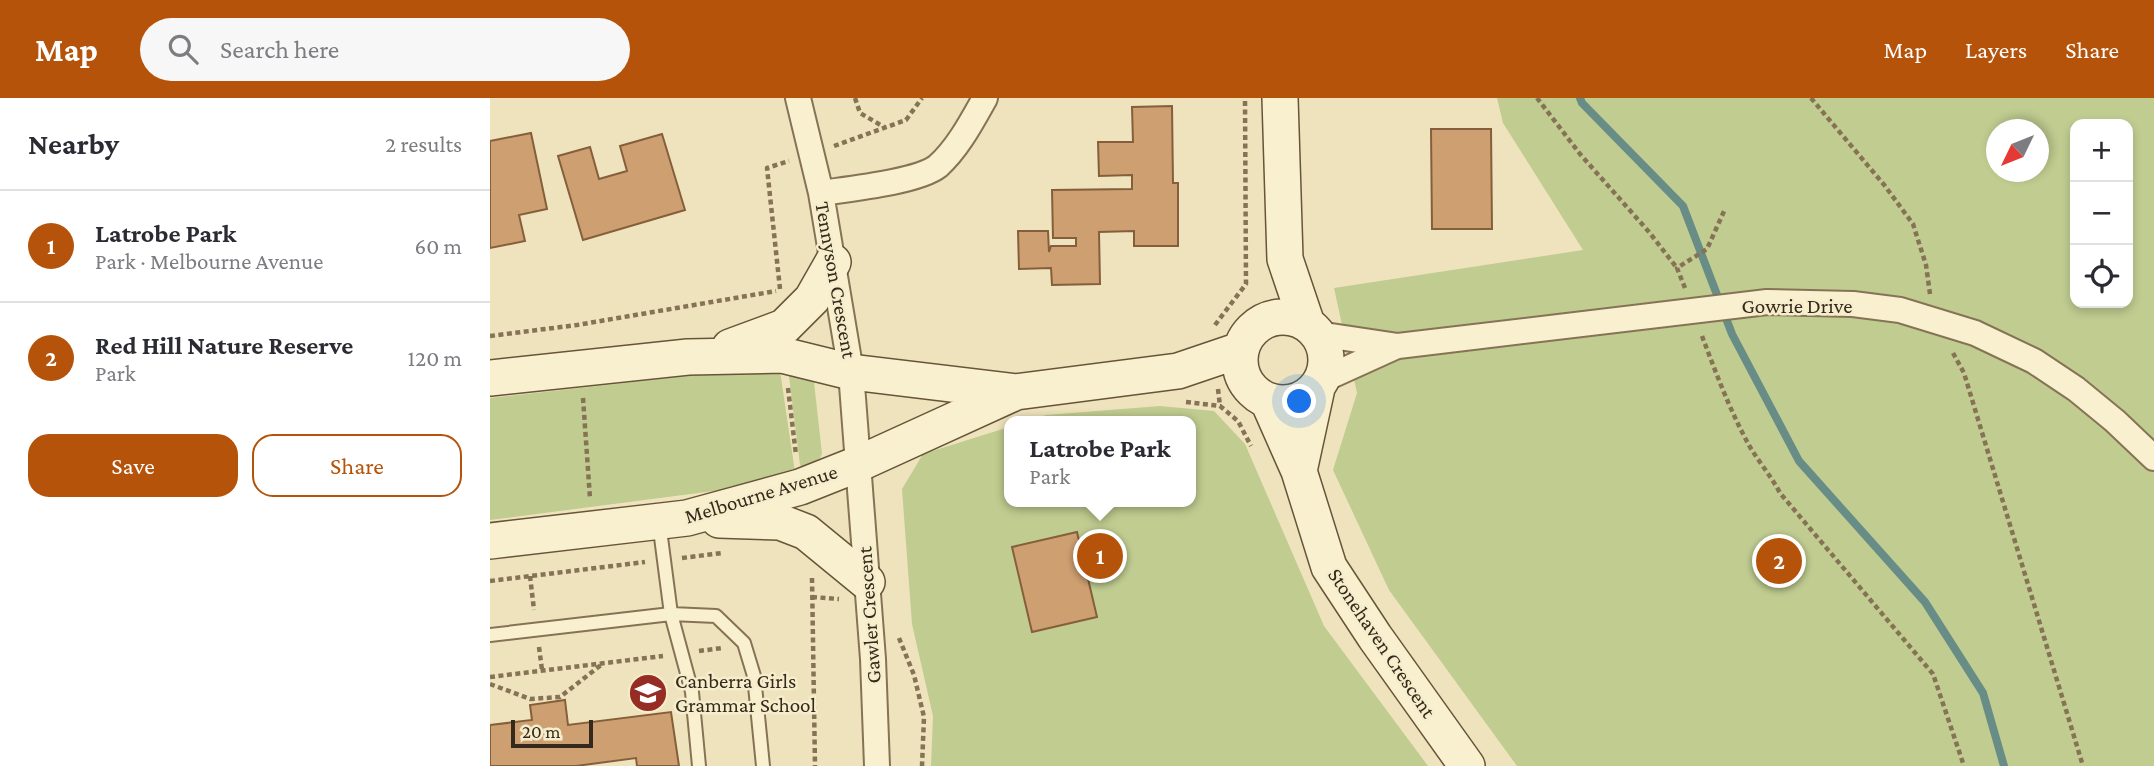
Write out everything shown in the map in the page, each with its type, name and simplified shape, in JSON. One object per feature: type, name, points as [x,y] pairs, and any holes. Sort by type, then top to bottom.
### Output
[{"type":"main road","points":[[1280,98],[1285,259],[1312,329],[1324,345],[1327,358],[1320,384],[1307,397],[1295,403],[1281,404],[1245,398],[1242,374],[1250,337],[1285,259]]},
{"type":"main road","points":[[704,357],[784,327],[812,299],[832,262]]},
{"type":"main road","points":[[1250,337],[1270,318],[1283,317],[1312,329]]},
{"type":"main road","name":"Melbourne Avenue","points":[[1179,387],[1250,337]]},
{"type":"main road","name":"Melbourne Avenue","points":[[490,378],[704,357],[782,355],[851,372],[1016,391],[1179,387],[1245,398]]},
{"type":"main road","name":"Stonehaven Crescent","points":[[1299,471],[1320,384]]},
{"type":"main road","name":"Melbourne Avenue","points":[[490,541],[673,520],[800,487],[858,464],[1016,391]]},
{"type":"main road","name":"Stonehaven Crescent","points":[[1245,398],[1299,471],[1329,567],[1467,766]]},
{"type":"main road","points":[[673,520],[779,522],[806,532],[867,582]]},
{"type":"street","name":"Tennyson Crescent","points":[[798,98],[821,193],[851,372],[858,464]]},
{"type":"street","points":[[821,193],[898,181],[937,167],[968,129],[985,98]]},
{"type":"street","name":"Gowrie Drive","points":[[1320,384],[1398,346],[1696,303],[1853,304],[1900,310],[1935,319],[1998,342],[2056,375],[2115,421],[2154,458]]},
{"type":"street","name":"Gowrie Drive","points":[[1312,329],[1398,346]]},
{"type":"street","name":"Gawler Crescent","points":[[858,464],[873,659],[877,766]]},
{"type":"lane","points":[[673,520],[662,560],[680,654],[692,692],[699,766]]},
{"type":"lane","points":[[490,635],[671,614],[716,616],[744,643],[754,676],[763,766]]},
{"type":"path","points":[[855,98],[860,113],[885,127]]},
{"type":"path","points":[[906,120],[922,98]]},
{"type":"path","points":[[1213,329],[1246,284],[1245,98]]},
{"type":"path","points":[[1537,98],[1580,154],[1677,268],[1696,303],[1729,405],[1751,449],[1780,493],[1933,674],[1964,766]]},
{"type":"path","points":[[1811,98],[1885,186],[1913,224],[1926,265],[1935,319],[1965,373],[2083,766]]},
{"type":"path","points":[[490,336],[577,325],[780,290],[767,168]]},
{"type":"path","points":[[1677,268],[1707,249],[1725,209]]},
{"type":"path","points":[[577,325],[596,568]]},
{"type":"path","points":[[1179,387],[1245,398]]},
{"type":"path","points":[[490,581],[730,552]]},
{"type":"path","points":[[530,576],[534,613]]},
{"type":"path","points":[[812,597],[815,766]]},
{"type":"path","points":[[894,626],[914,675],[924,717],[922,766]]},
{"type":"path","points":[[490,677],[729,648]]},
{"type":"path","points":[[490,684],[530,699],[560,696],[604,663]]},
{"type":"green space","points":[[1497,98],[2154,98],[2154,766],[1517,766],[1389,590],[1333,470],[1357,393],[1334,288],[1583,250],[1503,123]]},
{"type":"green space","points":[[751,369],[780,371],[795,472],[760,485],[490,520],[490,398]]},
{"type":"green space","points":[[791,370],[814,382],[822,454],[804,468],[800,465],[789,376]]},
{"type":"green space","points":[[1160,406],[1214,411],[1245,444],[1324,626],[1428,766],[931,766],[933,716],[912,624],[902,489],[923,454],[1004,429],[1004,507],[1196,507],[1196,416],[1043,416]]},
{"type":"building","points":[[1172,106],[1173,183],[1178,183],[1178,246],[1134,246],[1134,231],[1099,232],[1100,284],[1052,285],[1051,268],[1019,269],[1018,231],[1048,231],[1049,252],[1051,246],[1076,246],[1076,238],[1053,238],[1052,190],[1132,189],[1132,175],[1099,176],[1098,142],[1133,142],[1132,107]]},
{"type":"building","points":[[1431,129],[1491,129],[1492,229],[1432,229]]},
{"type":"building","points":[[531,133],[547,209],[519,215],[525,241],[490,248],[490,141]]},
{"type":"building","points":[[662,134],[685,210],[583,240],[558,156],[590,147],[599,179],[627,171],[620,146]]},
{"type":"building","points":[[1077,532],[1097,617],[1032,632],[1012,547]]},
{"type":"building","points":[[565,700],[568,725],[671,712],[679,766],[637,766],[636,758],[576,766],[490,766],[490,725],[532,720],[530,705]]},
{"type":"waterway","points":[[1580,98],[1683,206],[1732,334],[1799,461],[1925,602],[1983,693],[2004,766]]},
{"type":"place","name":"Latrobe Park","points":[[1100,556]]},
{"type":"place","name":"Red Hill Nature Reserve","points":[[1779,561]]},
{"type":"place","name":"Canberra Girls Grammar School","points":[[648,693]]}]
